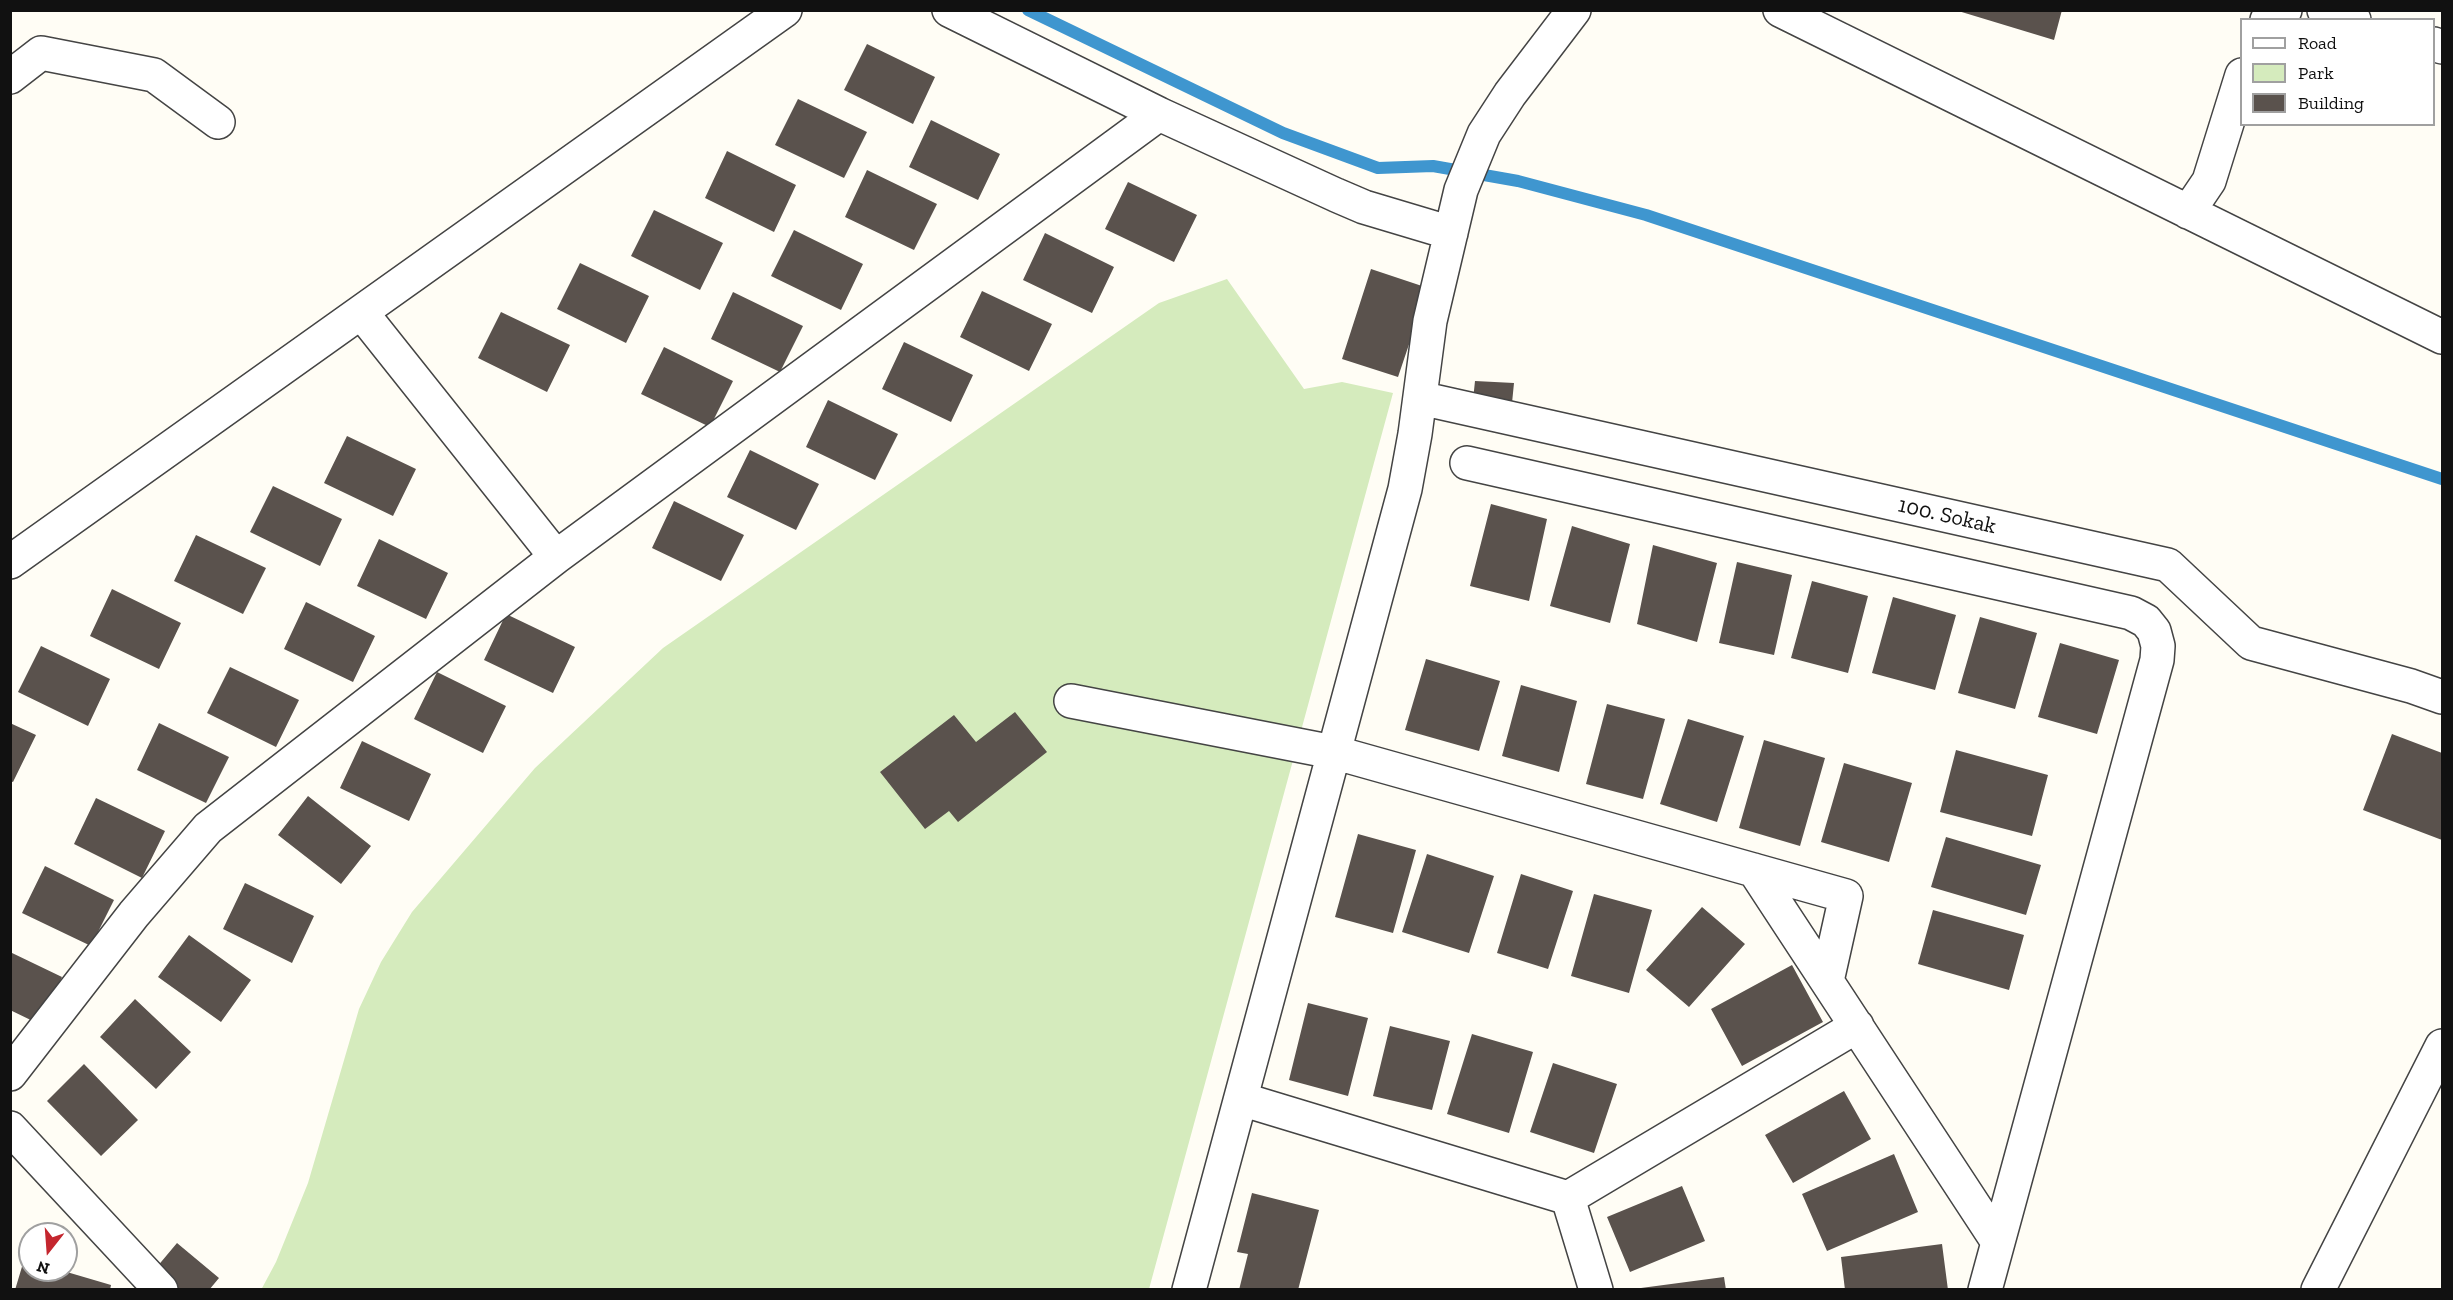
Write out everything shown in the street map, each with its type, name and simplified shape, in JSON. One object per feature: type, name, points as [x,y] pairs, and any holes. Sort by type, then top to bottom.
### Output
[{"type":"street","points":[[10,562],[785,10]]},
{"type":"street","points":[[950,10],[1159,114],[1364,207],[1451,233]]},
{"type":"street","points":[[1189,1290],[1405,489],[1430,321],[1461,190],[1484,134],[1510,94],[1574,10]]},
{"type":"street","points":[[1780,10],[2442,337]]},
{"type":"street","points":[[2271,18],[2285,10]]},
{"type":"street","points":[[2324,10],[2348,18]]},
{"type":"street","points":[[10,77],[41,53],[154,75],[218,122]]},
{"type":"street","points":[[2188,212],[2209,181],[2240,78]]},
{"type":"street","points":[[10,1074],[134,914],[208,828],[556,557],[1159,114]]},
{"type":"street","points":[[361,312],[556,557]]},
{"type":"street","name":"100. Sokak","points":[[1420,398],[2168,565],[2251,643],[2411,686],[2442,697]]},
{"type":"street","points":[[1467,464],[2131,613],[2146,621],[2154,631],[2158,646],[2157,660],[1996,1239],[1985,1290]]},
{"type":"street","points":[[1071,701],[1333,752],[1846,897],[1827,981]]},
{"type":"street","points":[[1754,870],[1996,1239]]},
{"type":"street","points":[[1241,1099],[1568,1198],[1857,1026]]},
{"type":"street","points":[[2318,1290],[2442,1046]]},
{"type":"street","points":[[10,1128],[161,1290]]},
{"type":"street","points":[[1568,1198],[1596,1290]]},
{"type":"green space","points":[[1227,279],[1304,389],[1342,382],[1393,393],[1149,1289],[261,1290],[276,1262],[308,1183],[359,1009],[381,962],[412,912],[535,768],[663,648],[1159,303]]},
{"type":"building","points":[[1955,10],[2062,10],[2054,40]]},
{"type":"building","points":[[867,44],[935,77],[913,124],[844,90]]},
{"type":"building","points":[[798,99],[867,132],[844,178],[775,145]]},
{"type":"building","points":[[931,120],[1000,154],[978,200],[909,167]]},
{"type":"building","points":[[727,151],[796,185],[774,232],[705,198]]},
{"type":"building","points":[[867,170],[937,204],[914,250],[845,217]]},
{"type":"building","points":[[1128,182],[1197,215],[1174,262],[1105,229]]},
{"type":"building","points":[[654,210],[723,243],[700,290],[631,256]]},
{"type":"building","points":[[794,230],[863,264],[841,310],[771,276]]},
{"type":"building","points":[[1045,233],[1114,267],[1092,313],[1023,280]]},
{"type":"building","points":[[580,263],[649,296],[626,343],[557,309]]},
{"type":"building","points":[[1371,269],[1428,288],[1398,377],[1342,359]]},
{"type":"building","points":[[982,291],[1052,324],[1029,371],[960,337]]},
{"type":"building","points":[[733,292],[803,326],[780,372],[711,339]]},
{"type":"building","points":[[501,312],[570,345],[547,392],[478,358]]},
{"type":"building","points":[[904,342],[973,375],[951,422],[882,389]]},
{"type":"building","points":[[664,347],[733,381],[710,427],[641,394]]},
{"type":"building","points":[[1475,381],[1514,383],[1512,403],[1473,400]]},
{"type":"building","points":[[828,400],[898,434],[875,480],[806,447]]},
{"type":"building","points":[[347,436],[416,469],[393,516],[324,483]]},
{"type":"building","points":[[750,450],[819,484],[796,530],[727,497]]},
{"type":"building","points":[[273,486],[342,519],[320,566],[250,532]]},
{"type":"building","points":[[674,501],[744,535],[721,581],[652,548]]},
{"type":"building","points":[[1491,504],[1547,519],[1529,601],[1470,586]]},
{"type":"building","points":[[1572,526],[1630,544],[1610,623],[1550,606]]},
{"type":"building","points":[[196,535],[266,568],[243,614],[174,581]]},
{"type":"building","points":[[379,539],[448,573],[426,619],[357,586]]},
{"type":"building","points":[[1653,545],[1717,563],[1697,642],[1637,624]]},
{"type":"building","points":[[1737,562],[1792,575],[1774,655],[1719,643]]},
{"type":"building","points":[[1812,581],[1868,596],[1848,673],[1791,658]]},
{"type":"building","points":[[112,589],[181,623],[159,669],[90,636]]},
{"type":"building","points":[[1893,597],[1956,615],[1935,690],[1872,673]]},
{"type":"building","points":[[306,602],[375,636],[353,682],[284,649]]},
{"type":"building","points":[[506,614],[575,647],[553,693],[484,660]]},
{"type":"building","points":[[1980,617],[2037,633],[2015,709],[1958,693]]},
{"type":"building","points":[[2060,643],[2119,660],[2097,734],[2038,717]]},
{"type":"building","points":[[41,646],[110,679],[88,726],[18,692]]},
{"type":"building","points":[[1426,659],[1500,681],[1479,751],[1405,730]]},
{"type":"building","points":[[230,667],[299,700],[276,747],[207,713]]},
{"type":"building","points":[[437,672],[506,706],[483,753],[414,719]]},
{"type":"building","points":[[1521,685],[1577,701],[1559,772],[1502,756]]},
{"type":"building","points":[[1607,704],[1665,719],[1643,799],[1586,784]]},
{"type":"building","points":[[1015,712],[1047,752],[958,822],[949,811],[925,829],[880,772],[954,715],[976,742]]},
{"type":"building","points":[[1688,719],[1744,736],[1717,822],[1660,804]]},
{"type":"building","points":[[10,723],[36,735],[13,782],[10,781]]},
{"type":"building","points":[[159,723],[229,757],[206,803],[137,770]]},
{"type":"building","points":[[2392,734],[2442,753],[2442,840],[2363,810]]},
{"type":"building","points":[[1764,740],[1825,758],[1800,846],[1739,828]]},
{"type":"building","points":[[362,741],[431,774],[409,821],[340,788]]},
{"type":"building","points":[[1956,750],[2048,775],[2032,836],[1940,812]]},
{"type":"building","points":[[1844,763],[1912,783],[1889,862],[1821,842]]},
{"type":"building","points":[[308,796],[371,846],[341,884],[278,835]]},
{"type":"building","points":[[96,798],[165,831],[142,878],[74,844]]},
{"type":"building","points":[[1358,834],[1416,850],[1393,933],[1335,917]]},
{"type":"building","points":[[1946,837],[2041,865],[2026,915],[1931,887]]},
{"type":"building","points":[[1427,854],[1494,876],[1469,953],[1402,932]]},
{"type":"building","points":[[45,866],[114,900],[91,946],[22,913]]},
{"type":"building","points":[[1521,874],[1573,891],[1548,969],[1497,953]]},
{"type":"building","points":[[245,883],[314,916],[292,963],[223,929]]},
{"type":"building","points":[[1594,894],[1652,910],[1629,993],[1571,976]]},
{"type":"building","points":[[1702,907],[1745,944],[1689,1007],[1646,970]]},
{"type":"building","points":[[1933,910],[2024,935],[2009,990],[1918,964]]},
{"type":"building","points":[[189,935],[251,980],[221,1022],[158,977]]},
{"type":"building","points":[[10,952],[62,977],[39,1024],[10,1010]]},
{"type":"building","points":[[1792,965],[1823,1022],[1742,1066],[1711,1009]]},
{"type":"building","points":[[135,999],[191,1052],[156,1089],[100,1037]]},
{"type":"building","points":[[1308,1003],[1368,1018],[1348,1096],[1289,1080]]},
{"type":"building","points":[[1390,1026],[1450,1041],[1432,1110],[1373,1096]]},
{"type":"building","points":[[1472,1034],[1533,1052],[1509,1133],[1447,1114]]},
{"type":"building","points":[[1553,1063],[1617,1084],[1594,1153],[1530,1132]]},
{"type":"building","points":[[84,1064],[138,1120],[101,1156],[47,1101]]},
{"type":"building","points":[[1844,1091],[1871,1139],[1793,1183],[1765,1135]]},
{"type":"building","points":[[1894,1154],[1918,1212],[1827,1251],[1802,1194]]},
{"type":"building","points":[[1682,1186],[1705,1241],[1630,1272],[1607,1217]]},
{"type":"building","points":[[1252,1193],[1319,1210],[1298,1290],[1239,1290],[1248,1254],[1237,1252]]},
{"type":"building","points":[[177,1243],[219,1278],[209,1290],[170,1290],[151,1274]]},
{"type":"building","points":[[1942,1244],[1948,1290],[1845,1290],[1841,1257]]},
{"type":"building","points":[[78,1275],[111,1285],[110,1290],[15,1290],[18,1280],[18,1282],[78,1282]]},
{"type":"building","points":[[1724,1277],[1726,1290],[1641,1290],[1641,1288]]},
{"type":"waterway","points":[[1028,10],[1283,133],[1378,168],[1433,166],[1518,181],[1646,215],[2442,479]]}]
